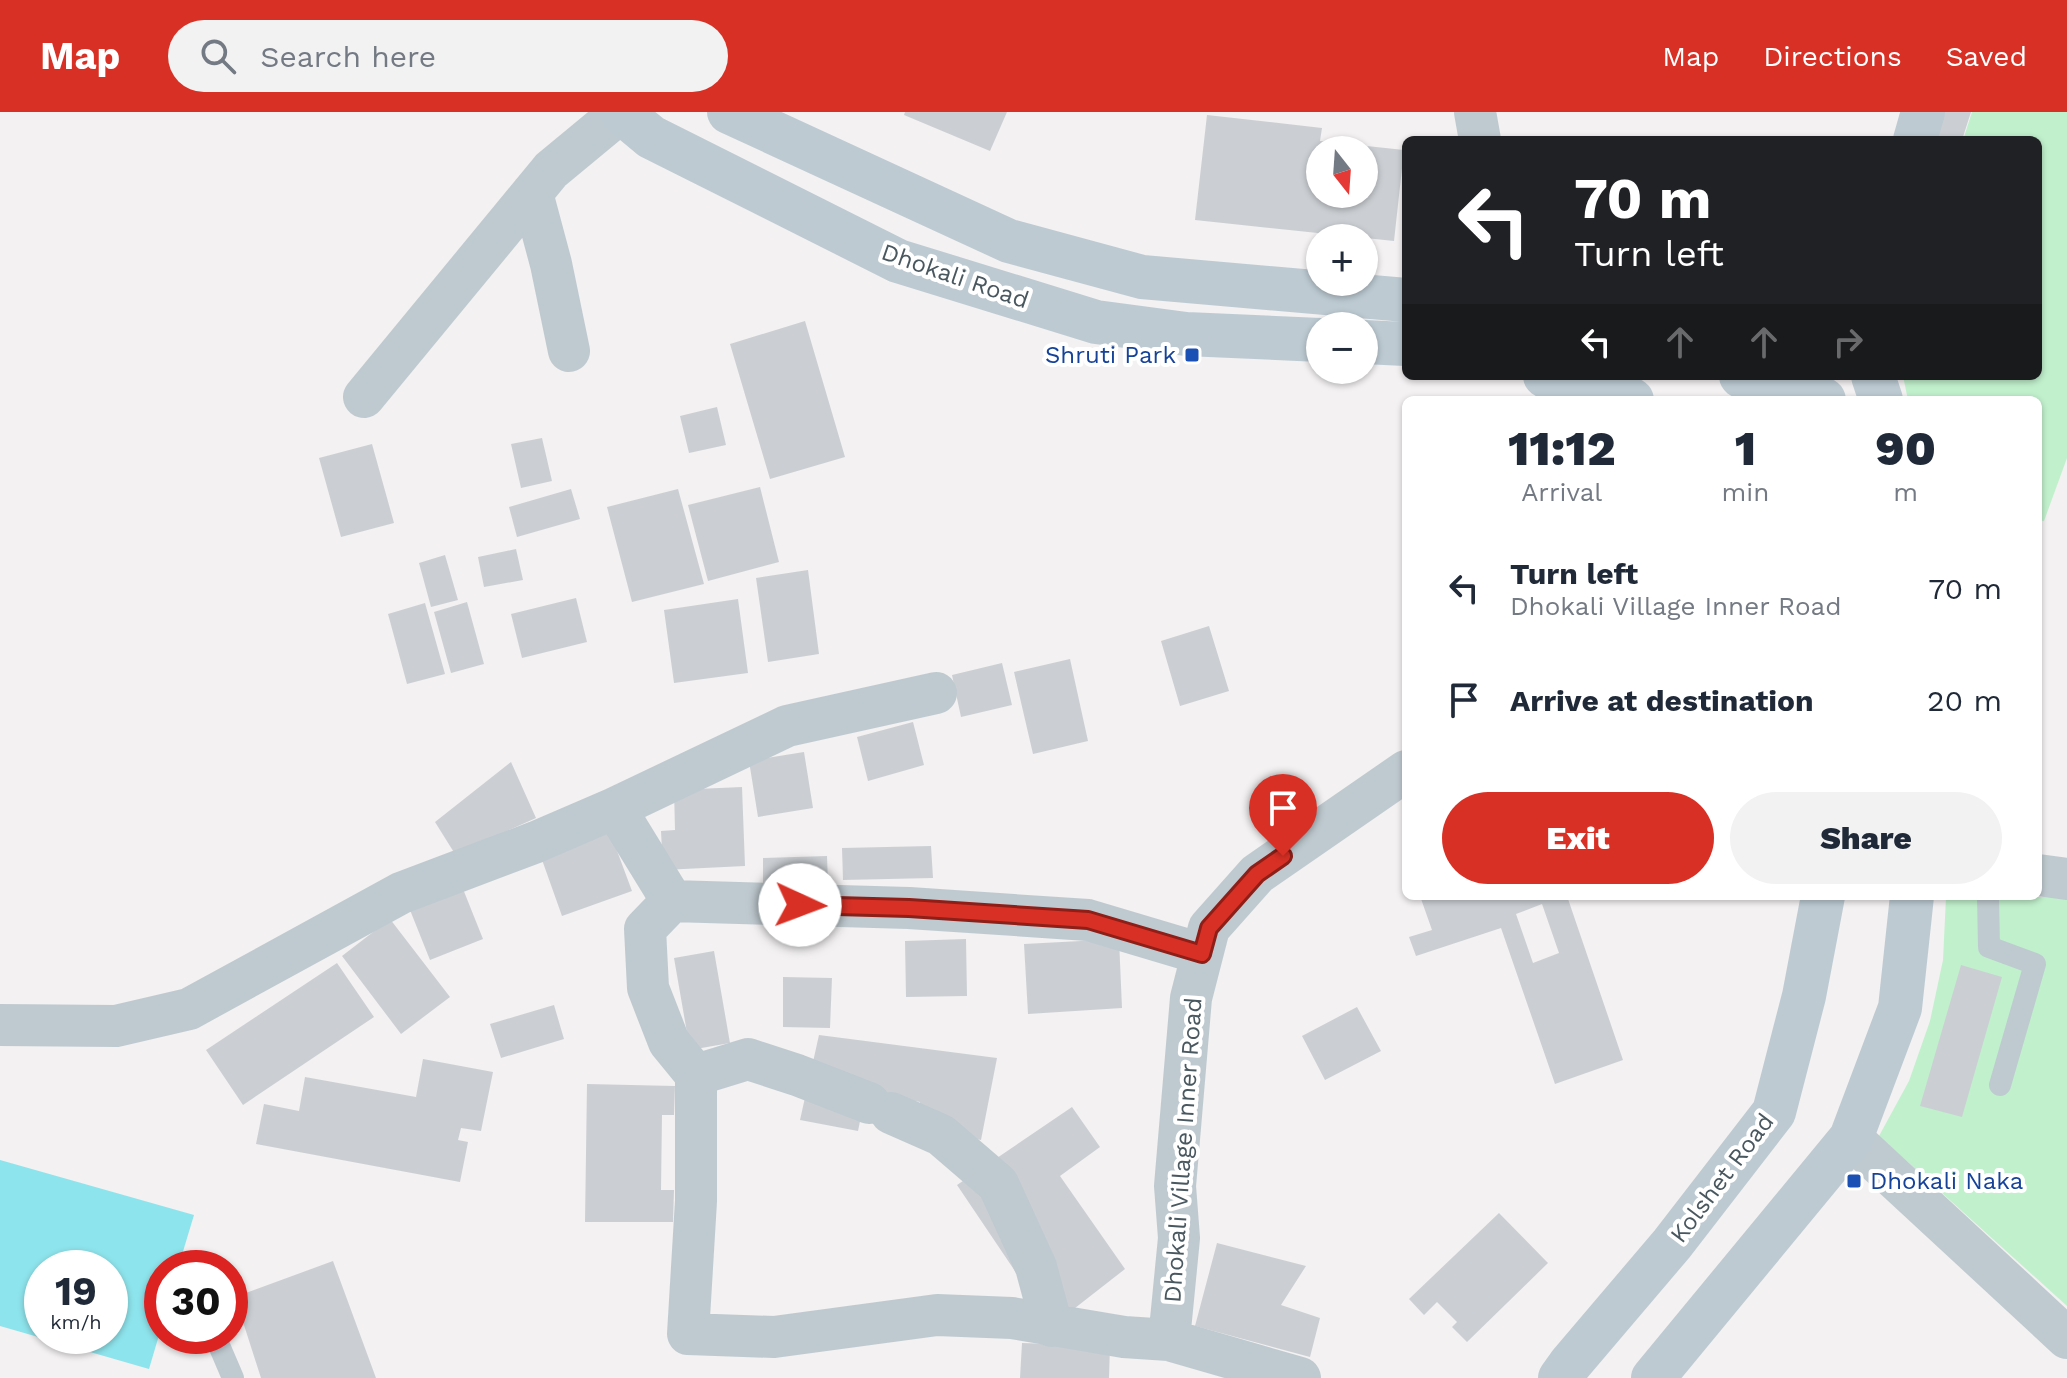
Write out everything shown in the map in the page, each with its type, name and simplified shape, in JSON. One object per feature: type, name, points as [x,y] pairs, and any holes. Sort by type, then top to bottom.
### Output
[{"type":"street","points":[[364,397],[551,170],[621,112]]},
{"type":"street","name":"Dhokali Road","points":[[621,112],[651,137],[898,261],[1096,322],[1186,334],[1306,339]]},
{"type":"street","points":[[729,112],[1009,241],[1142,277],[1402,300]]},
{"type":"street","points":[[1475,112],[1479,136]]},
{"type":"street","points":[[1916,136],[1923,112]]},
{"type":"street","points":[[532,193],[569,351]]},
{"type":"street","points":[[870,248],[904,193]]},
{"type":"street","points":[[1378,343],[1402,344]]},
{"type":"street","points":[[1560,380],[1618,396]]},
{"type":"street","points":[[1755,380],[1810,396]]},
{"type":"street","points":[[0,1025],[116,1026],[189,1009],[401,893],[536,842],[615,808],[787,726],[936,693]]},
{"type":"street","name":"Dhokali Village Inner Road","points":[[1169,1340],[1179,1238],[1175,1186],[1191,998],[1209,928],[1257,874],[1402,774]]},
{"type":"street","points":[[615,808],[672,901]]},
{"type":"street","points":[[2042,876],[2067,879]]},
{"type":"street","name":"Kolshet Road","points":[[1560,1378],[1672,1244],[1774,1112],[1804,996],[1822,900]]},
{"type":"street","points":[[1653,1378],[1851,1138],[1900,1008],[1912,900]]},
{"type":"street","points":[[1202,954],[1088,920],[909,908],[672,901],[645,929],[648,988],[669,1042],[696,1075],[696,1201],[688,1334],[774,1337],[937,1315],[1012,1318],[1124,1337],[1169,1340],[1300,1378]]},
{"type":"street","points":[[696,1075],[748,1059],[797,1075],[941,1135],[998,1184],[1036,1267],[1052,1326]]},
{"type":"street","points":[[1851,1138],[2067,1338]]},
{"type":"lane","points":[[1988,900],[1989,947],[2035,964],[2000,1085]]},
{"type":"lane","points":[[223,1354],[233,1378]]},
{"type":"green space","points":[[1972,112],[2067,112],[2067,458],[2044,521],[2042,396],[1907,396],[1904,380],[2042,380],[2042,136],[1964,136]]},
{"type":"green space","points":[[2067,897],[2067,1306],[1879,1136],[1909,1081],[1930,1021],[1943,960],[1946,900]]},
{"type":"water","points":[[0,1160],[194,1215],[183,1250],[144,1250],[144,1354],[153,1354],[149,1369],[97,1354],[128,1354],[128,1250],[24,1250],[24,1333],[0,1326]]},
{"type":"building","points":[[905,112],[1007,112],[990,151],[904,115]]},
{"type":"building","points":[[1933,112],[1971,112],[1963,136],[1932,136]]},
{"type":"building","points":[[1207,115],[1322,128],[1321,136],[1306,136],[1306,208],[1378,208],[1378,147],[1402,150],[1394,241],[1378,239],[1378,224],[1306,224],[1306,232],[1195,220]]},
{"type":"building","points":[[805,321],[845,457],[770,479],[730,344]]},
{"type":"building","points":[[717,407],[726,445],[689,453],[680,416]]},
{"type":"building","points":[[542,438],[552,481],[521,488],[511,444]]},
{"type":"building","points":[[372,444],[394,523],[341,537],[319,458]]},
{"type":"building","points":[[760,487],[779,562],[708,581],[688,505]]},
{"type":"building","points":[[571,489],[580,519],[517,537],[509,507]]},
{"type":"building","points":[[678,489],[704,584],[632,602],[607,507]]},
{"type":"building","points":[[516,549],[523,580],[484,587],[478,557]]},
{"type":"building","points":[[445,555],[458,600],[431,607],[419,563]]},
{"type":"building","points":[[808,570],[819,654],[768,662],[756,578]]},
{"type":"building","points":[[576,598],[587,642],[522,658],[511,614]]},
{"type":"building","points":[[738,599],[748,673],[674,683],[664,610]]},
{"type":"building","points":[[467,602],[484,664],[451,673],[434,612]]},
{"type":"building","points":[[425,603],[445,674],[407,684],[388,614]]},
{"type":"building","points":[[1209,626],[1229,691],[1180,706],[1161,641]]},
{"type":"building","points":[[1070,659],[1088,741],[1033,754],[1014,672]]},
{"type":"building","points":[[1002,663],[1012,705],[961,717],[952,675]]},
{"type":"building","points":[[913,722],[924,765],[868,781],[857,737]]},
{"type":"building","points":[[804,752],[813,808],[758,817],[749,761]]},
{"type":"building","points":[[511,762],[536,818],[455,854],[435,822]]},
{"type":"building","points":[[742,787],[745,866],[663,870],[661,831],[675,830],[674,790]]},
{"type":"building","points":[[610,832],[632,891],[562,916],[541,857]]},
{"type":"building","points":[[931,846],[933,878],[843,880],[842,848]]},
{"type":"building","points":[[827,856],[828,884],[763,887],[763,858]]},
{"type":"building","points":[[463,889],[483,939],[430,960],[410,910]]},
{"type":"building","points":[[1421,900],[1568,900],[1623,1060],[1555,1084],[1501,928],[1416,956],[1409,937],[1432,930]],"holes":[[[1542,904],[1559,953],[1533,963],[1516,914]]]},
{"type":"building","points":[[390,919],[450,997],[401,1034],[342,956]]},
{"type":"building","points":[[966,939],[967,996],[906,997],[905,941]]},
{"type":"building","points":[[1119,939],[1122,1008],[1028,1014],[1024,944]]},
{"type":"building","points":[[714,951],[730,1043],[690,1050],[674,958]]},
{"type":"building","points":[[337,963],[374,1017],[243,1105],[206,1050]]},
{"type":"building","points":[[1961,965],[2002,977],[1962,1117],[1920,1106]]},
{"type":"building","points":[[783,977],[832,978],[830,1028],[783,1027]]},
{"type":"building","points":[[554,1005],[564,1039],[501,1058],[490,1024]]},
{"type":"building","points":[[1357,1007],[1381,1051],[1325,1080],[1302,1036]]},
{"type":"building","points":[[819,1035],[997,1058],[981,1140],[915,1127],[920,1102],[866,1092],[858,1131],[800,1120]]},
{"type":"building","points":[[423,1059],[493,1072],[481,1131],[461,1128],[458,1140],[468,1142],[460,1182],[256,1144],[264,1104],[299,1111],[305,1077],[416,1097]]},
{"type":"building","points":[[587,1084],[675,1086],[674,1115],[662,1115],[661,1190],[674,1190],[673,1222],[585,1222]]},
{"type":"building","points":[[1072,1107],[1100,1147],[1060,1176],[1125,1269],[1052,1326],[957,1185]]},
{"type":"building","points":[[1499,1213],[1548,1263],[1467,1342],[1452,1327],[1457,1322],[1437,1302],[1424,1315],[1409,1299]]},
{"type":"building","points":[[1217,1243],[1306,1266],[1281,1305],[1320,1318],[1310,1357],[1195,1326]]},
{"type":"building","points":[[333,1261],[376,1378],[261,1378],[248,1338],[248,1292]]},
{"type":"building","points":[[1022,1343],[1110,1346],[1109,1378],[1020,1378]]},
{"type":"place","name":"Shruti Park","points":[[1192,355]]},
{"type":"place","name":"Dhokali Naka","points":[[1854,1181]]},
{"type":"route","points":[[800,905],[909,908],[1088,920],[1202,954],[1209,928],[1257,874],[1283,856]]}]
